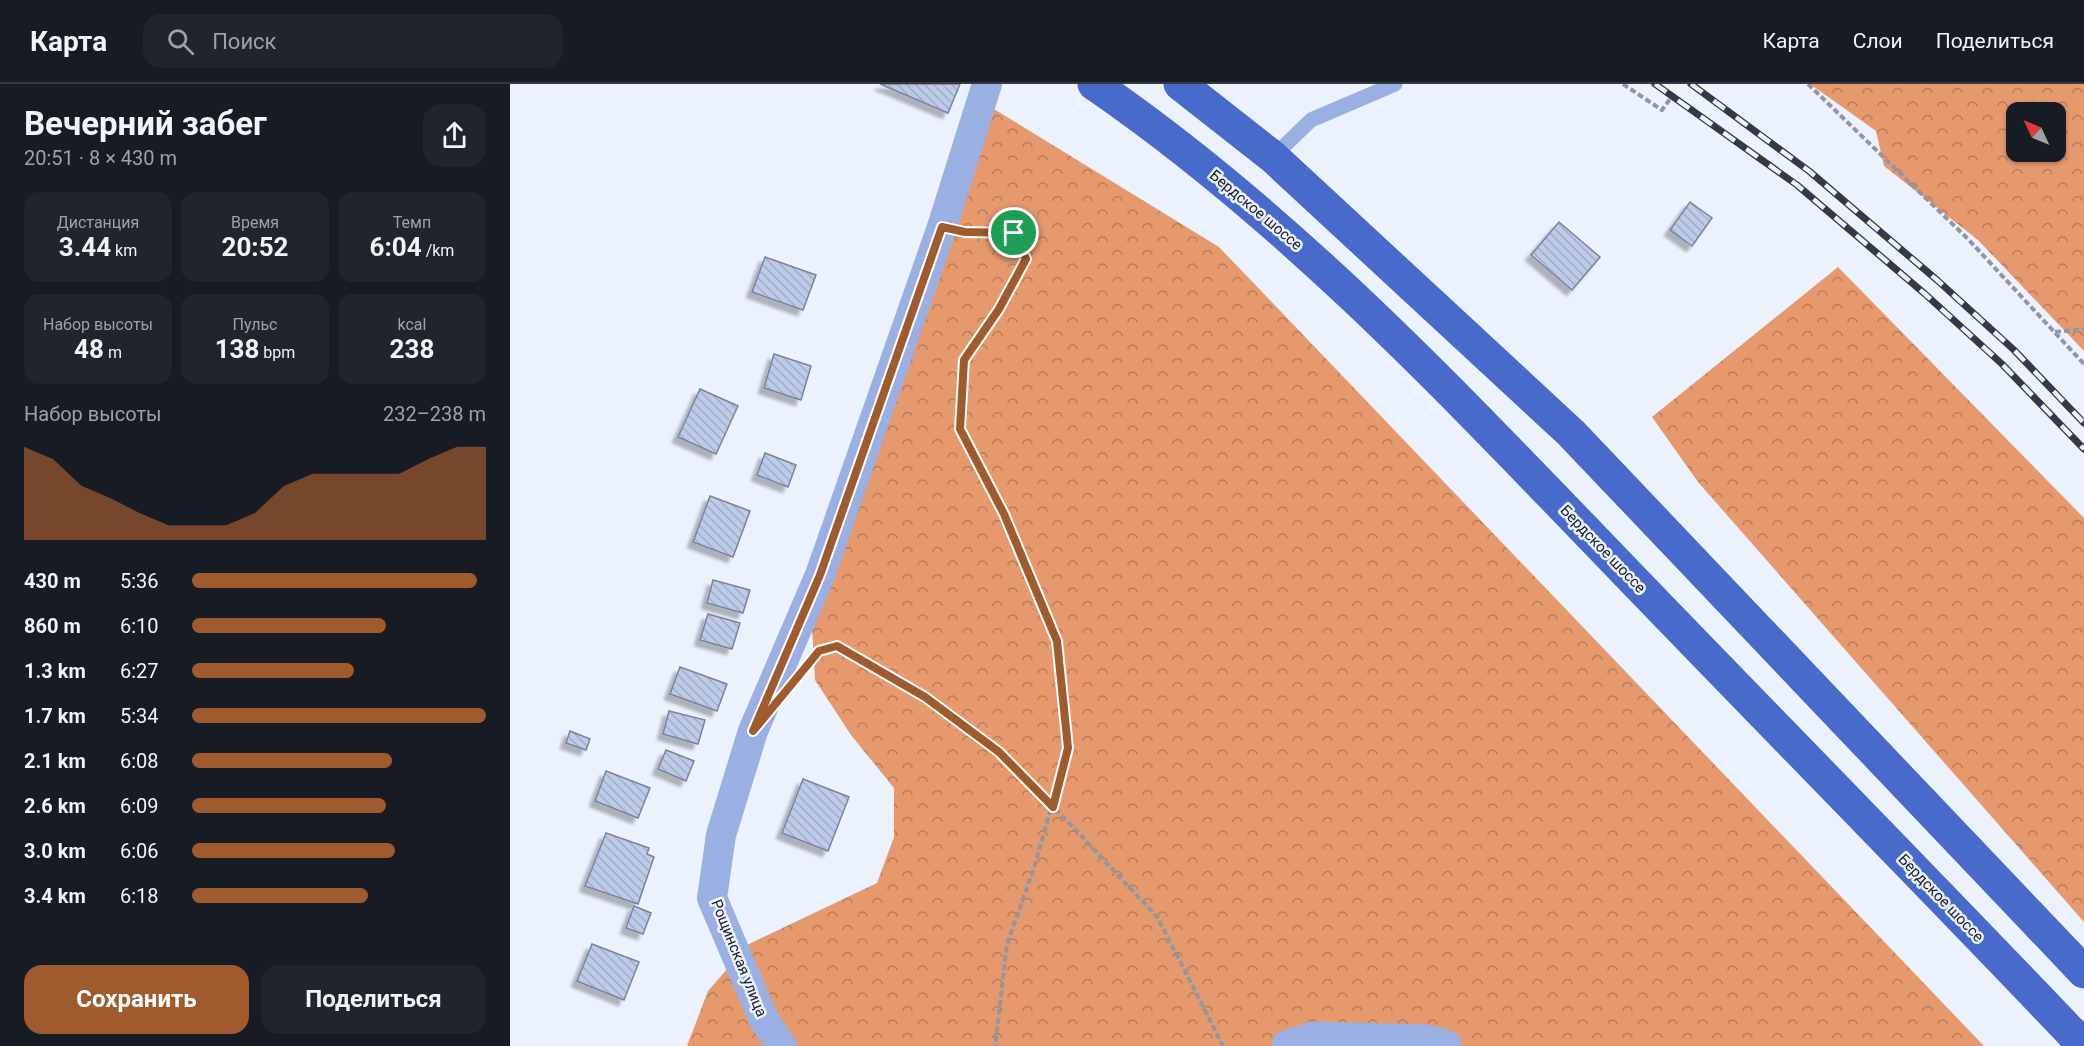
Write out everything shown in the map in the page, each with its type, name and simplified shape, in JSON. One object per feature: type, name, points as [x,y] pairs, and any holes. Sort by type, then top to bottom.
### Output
[{"type":"highway","name":"Бердское шоссе","points":[[1094,84],[1127,106],[1264,215],[1336,279],[1535,479],[2080,1045]]},
{"type":"highway","points":[[1180,84],[1273,157],[1572,433],[2084,972]]},
{"type":"street","name":"Рощинская улица","points":[[782,1046],[764,1020],[712,898],[721,835],[753,731],[820,575],[942,227],[987,84]]},
{"type":"street","points":[[1288,1046],[1312,1038],[1426,1041],[1445,1046]]},
{"type":"lane","points":[[1273,157],[1311,120],[1395,84]]},
{"type":"path","points":[[1623,84],[1662,110],[1673,95]]},
{"type":"path","points":[[1808,84],[1968,239],[2084,364]]},
{"type":"path","points":[[942,227],[965,232],[1014,233],[1026,259],[999,309],[964,360],[960,429],[1004,514],[1057,641],[1068,748],[1053,807],[1007,944],[995,1046]]},
{"type":"path","points":[[2054,332],[2084,329]]},
{"type":"path","points":[[811,660],[819,651],[837,646],[925,697],[999,752],[1158,918],[1224,1046]]},
{"type":"green space","points":[[1810,84],[2084,84],[2084,351],[1978,240],[1884,166],[1876,131]]},
{"type":"green space","points":[[989,106],[1219,247],[1984,1046],[687,1046],[708,991],[749,944],[877,883],[894,837],[894,788],[851,735],[815,680],[812,627]]},
{"type":"green space","points":[[1838,267],[2084,518],[2084,922],[1698,482],[1652,417]]},
{"type":"building","points":[[880,84],[960,84],[948,113]]},
{"type":"building","points":[[1690,202],[1712,218],[1692,246],[1670,230]]},
{"type":"building","points":[[1559,222],[1600,257],[1572,290],[1531,255]]},
{"type":"building","points":[[765,257],[816,275],[803,310],[752,292]]},
{"type":"building","points":[[774,354],[811,366],[801,400],[764,388]]},
{"type":"building","points":[[700,389],[738,406],[716,454],[678,437]]},
{"type":"building","points":[[765,453],[796,465],[788,487],[757,475]]},
{"type":"building","points":[[710,496],[750,511],[733,557],[693,542]]},
{"type":"building","points":[[713,580],[750,590],[743,613],[707,603]]},
{"type":"building","points":[[708,614],[740,623],[732,649],[700,640]]},
{"type":"building","points":[[680,667],[727,684],[717,711],[670,694]]},
{"type":"building","points":[[669,711],[705,720],[698,744],[663,734]]},
{"type":"building","points":[[570,731],[590,739],[586,750],[566,743]]},
{"type":"building","points":[[666,750],[694,761],[686,781],[658,769]]},
{"type":"building","points":[[606,771],[650,788],[638,818],[595,801]]},
{"type":"building","points":[[803,779],[849,797],[828,851],[782,833]]},
{"type":"building","points":[[606,833],[649,848],[647,854],[654,857],[638,904],[585,886]]},
{"type":"building","points":[[634,906],[651,913],[643,934],[626,928]]},
{"type":"building","points":[[592,944],[639,962],[624,1000],[577,981]]},
{"type":"railway","points":[[1655,84],[1797,185],[1925,294],[2002,364],[2084,449]]},
{"type":"railway","points":[[1691,84],[1809,171],[1937,280],[2014,350],[2084,423]]},
{"type":"route","points":[[942,227],[965,232],[1014,233],[1026,259],[999,309],[964,360],[960,429],[1004,514],[1057,641],[1068,748],[1053,807],[999,752],[925,697],[837,646],[819,651],[753,731],[820,575],[942,227]]}]
